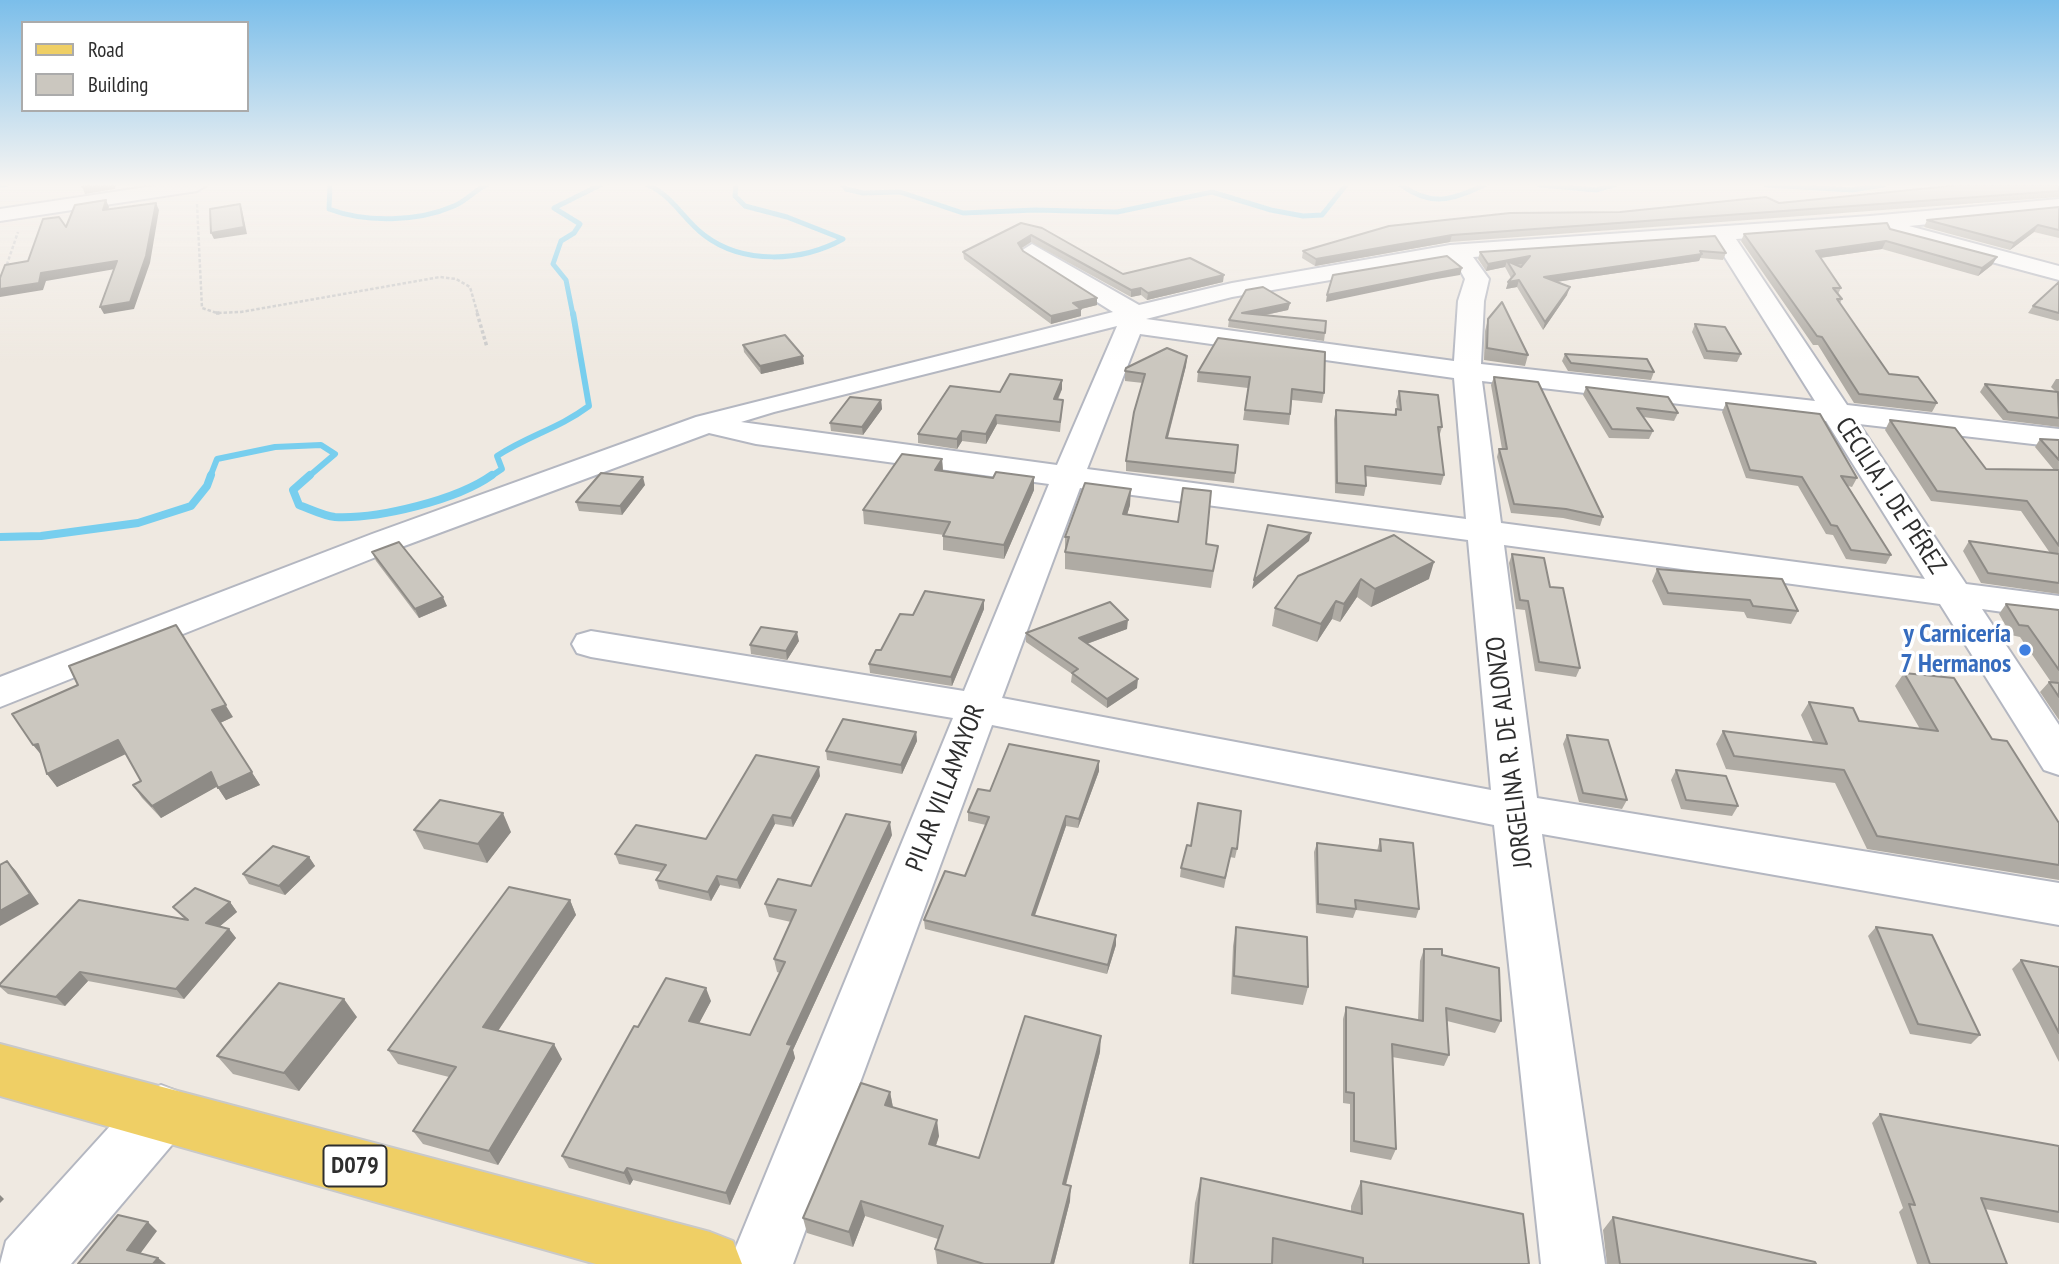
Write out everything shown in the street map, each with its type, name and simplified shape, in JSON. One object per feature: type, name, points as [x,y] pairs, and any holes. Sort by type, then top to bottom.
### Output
[{"type":"main road","name":"D079","points":[[0,1070],[162,1112],[710,1264]]},
{"type":"street","points":[[0,693],[286,578],[618,452],[705,423],[1299,277],[1450,252],[1564,244]]},
{"type":"street","name":"CECILIA J. DE PÉREZ","points":[[1728,244],[2059,759]]},
{"type":"street","points":[[1949,244],[2059,273]]},
{"type":"street","points":[[1032,251],[1133,319],[1467,371],[2059,438]]},
{"type":"street","name":"JORGELINA R. DE ALONZO","points":[[1450,252],[1470,267],[1477,279],[1471,301],[1467,371],[1516,812],[1573,1264]]},
{"type":"street","name":"PILAR VILLAMAYOR","points":[[761,1264],[1068,476],[1133,319]]},
{"type":"street","points":[[705,423],[756,435],[2059,608]]},
{"type":"street","points":[[591,644],[977,708],[1516,812],[2059,904]]},
{"type":"street","points":[[29,1264],[162,1112]]},
{"type":"path","points":[[199,244],[202,309],[217,313],[241,312],[440,277],[456,279],[470,287],[487,347]]},
{"type":"building","points":[[34,244],[148,244],[130,302],[100,307],[117,261],[41,273],[39,283],[0,289],[0,278],[5,265],[28,261]]},
{"type":"building","points":[[979,244],[1019,244],[1023,251],[1097,298],[1073,303],[1081,309],[1051,316],[963,252]]},
{"type":"building","points":[[1047,244],[1070,244],[1123,274],[1190,258],[1224,275],[1148,293],[1141,288],[1131,290]]},
{"type":"building","points":[[1327,244],[1401,244],[1316,259],[1303,251]]},
{"type":"building","points":[[1598,244],[1720,244],[1726,253],[1700,251],[1702,254],[1544,277],[1570,287],[1545,322],[1519,280],[1508,282],[1515,274],[1507,261],[1521,267],[1530,256],[1488,264],[1480,252]]},
{"type":"building","points":[[1751,244],[1865,244],[1816,251],[1841,288],[1833,288],[1842,299],[1837,299],[1889,374],[1918,377],[1937,403],[1859,394],[1822,337],[1817,336]]},
{"type":"building","points":[[1897,244],[1947,244],[1997,257],[1982,268]]},
{"type":"building","points":[[1447,256],[1462,268],[1327,295],[1333,275]]},
{"type":"building","points":[[2059,282],[2059,313],[2033,306]]},
{"type":"building","points":[[1263,287],[1290,303],[1242,313],[1326,321],[1325,333],[1229,320],[1246,290]]},
{"type":"building","points":[[1502,302],[1528,355],[1487,348],[1488,319]]},
{"type":"building","points":[[1695,324],[1725,327],[1741,354],[1707,351]]},
{"type":"building","points":[[785,335],[803,356],[760,366],[743,345]]},
{"type":"building","points":[[1218,338],[1325,352],[1324,393],[1292,389],[1290,414],[1245,410],[1250,377],[1198,372]]},
{"type":"building","points":[[1167,348],[1187,356],[1166,438],[1238,445],[1235,473],[1126,461],[1134,412],[1145,374],[1125,371],[1126,368]]},
{"type":"building","points":[[1565,354],[1647,359],[1654,372],[1571,363]]},
{"type":"building","points":[[1010,374],[1062,380],[1054,399],[1063,400],[1060,422],[996,415],[986,434],[962,431],[957,439],[918,434],[950,386],[1000,392]]},
{"type":"building","points":[[1494,377],[1538,382],[1603,517],[1566,509],[1514,504],[1499,449],[1507,449]]},
{"type":"building","points":[[1985,384],[2058,392],[2059,418],[2008,412]]},
{"type":"building","points":[[1586,387],[1668,397],[1678,413],[1637,408],[1653,431],[1612,429]]},
{"type":"building","points":[[1399,391],[1438,395],[1442,427],[1438,427],[1444,475],[1365,466],[1366,486],[1337,483],[1336,410],[1396,415],[1396,409],[1401,410]]},
{"type":"building","points":[[850,397],[881,400],[862,427],[830,423]]},
{"type":"building","points":[[1726,403],[1820,414],[1857,478],[1841,476],[1891,555],[1851,550],[1837,526],[1831,525],[1802,477],[1750,470]]},
{"type":"building","points":[[1890,420],[1955,428],[1986,469],[2059,470],[2059,546],[2027,501],[1937,491]]},
{"type":"building","points":[[2040,439],[2059,440],[2059,460]]},
{"type":"building","points":[[902,454],[942,459],[935,470],[993,478],[996,472],[1034,477],[1004,545],[943,536],[950,522],[863,510]]},
{"type":"building","points":[[601,473],[643,477],[620,506],[576,502]]},
{"type":"building","points":[[1085,483],[1131,489],[1123,514],[1178,522],[1183,488],[1211,491],[1206,544],[1218,546],[1213,571],[1065,552],[1069,537],[1065,537]]},
{"type":"building","points":[[1268,525],[1311,533],[1254,580]]},
{"type":"building","points":[[1394,535],[1434,562],[1375,589],[1361,579],[1344,604],[1336,601],[1321,624],[1275,608],[1298,576]]},
{"type":"building","points":[[1969,541],[2059,554],[2059,583],[1988,573]]},
{"type":"building","points":[[399,542],[443,597],[415,609],[372,552]]},
{"type":"building","points":[[1512,554],[1544,558],[1550,587],[1563,588],[1580,668],[1539,662],[1528,601],[1520,600]]},
{"type":"building","points":[[1657,569],[1782,579],[1798,611],[1753,606],[1750,600],[1668,593]]},
{"type":"building","points":[[925,591],[984,600],[951,677],[869,664],[876,650],[881,650],[900,614],[913,615]]},
{"type":"building","points":[[1110,602],[1128,620],[1079,638],[1138,679],[1107,699],[1072,673],[1078,669],[1026,633]]},
{"type":"building","points":[[2006,604],[2059,610],[2059,670],[2028,626],[2019,625]]},
{"type":"building","points":[[176,625],[226,705],[212,710],[252,772],[218,788],[211,772],[152,806],[133,785],[141,781],[118,740],[47,774],[38,744],[33,745],[12,714],[78,685],[69,666]]},
{"type":"building","points":[[761,627],[797,632],[786,651],[750,645]]},
{"type":"building","points":[[1904,673],[1954,678],[1992,739],[2007,741],[2059,823],[2059,865],[1877,836],[1844,770],[1734,756],[1723,731],[1827,744],[1809,702],[1853,708],[1859,721],[1938,731]]},
{"type":"building","points":[[2049,682],[2059,683],[2059,697]]},
{"type":"building","points":[[843,719],[916,732],[901,765],[826,751]]},
{"type":"building","points":[[1567,735],[1608,740],[1627,800],[1583,793]]},
{"type":"building","points":[[1009,744],[1099,761],[1079,819],[1066,816],[1032,915],[1116,935],[1108,965],[924,920],[945,871],[965,876],[989,817],[968,812],[978,789],[990,791]]},
{"type":"building","points":[[756,755],[819,767],[791,818],[773,815],[737,880],[717,876],[708,892],[656,880],[666,865],[615,854],[636,825],[706,839]]},
{"type":"building","points":[[1676,770],[1726,776],[1738,806],[1686,800]]},
{"type":"building","points":[[440,800],[503,813],[478,844],[414,830]]},
{"type":"building","points":[[1198,803],[1241,811],[1237,849],[1232,848],[1225,878],[1181,868],[1187,845],[1191,846]]},
{"type":"building","points":[[846,814],[890,822],[787,1044],[792,1045],[726,1193],[627,1168],[624,1173],[562,1156],[634,1026],[638,1027],[666,978],[706,988],[689,1021],[750,1035],[785,962],[774,959],[796,910],[765,904],[778,879],[811,886]]},
{"type":"building","points":[[1380,839],[1413,843],[1419,909],[1355,900],[1356,909],[1318,904],[1317,843],[1381,851]]},
{"type":"building","points":[[273,846],[309,857],[279,886],[243,874]]},
{"type":"building","points":[[7,861],[30,894],[0,911],[0,865]]},
{"type":"building","points":[[509,887],[570,900],[483,1027],[554,1044],[489,1151],[413,1131],[456,1067],[388,1050]]},
{"type":"building","points":[[195,888],[230,902],[206,923],[229,929],[176,989],[80,972],[56,997],[0,986],[79,900],[188,920],[173,907]]},
{"type":"building","points":[[1236,927],[1307,937],[1308,987],[1234,976]]},
{"type":"building","points":[[1876,927],[1932,935],[1980,1035],[1918,1024]]},
{"type":"building","points":[[1424,949],[1442,949],[1442,955],[1499,968],[1501,1021],[1446,1008],[1449,1055],[1392,1044],[1396,1149],[1354,1141],[1354,1093],[1346,1092],[1346,1007],[1423,1021]]},
{"type":"building","points":[[2021,960],[2059,967],[2059,1033]]},
{"type":"building","points":[[279,983],[344,999],[284,1073],[217,1056]]},
{"type":"building","points":[[1025,1016],[1101,1036],[1063,1184],[1071,1186],[1051,1264],[984,1264],[935,1249],[943,1226],[861,1201],[849,1232],[803,1218],[861,1083],[890,1092],[885,1105],[937,1120],[929,1144],[979,1158]]},
{"type":"building","points":[[1880,1114],[2059,1146],[2059,1212],[1981,1198],[2007,1264],[1930,1264],[1909,1204],[1915,1205]]},
{"type":"building","points":[[1201,1178],[1362,1214],[1361,1181],[1523,1214],[1529,1264],[1363,1264],[1363,1258],[1273,1238],[1272,1264],[1193,1264]]},
{"type":"building","points":[[118,1215],[148,1222],[127,1250],[158,1258],[153,1264],[78,1264]]},
{"type":"building","points":[[1613,1217],[1815,1262],[1816,1264],[1620,1264]]},
{"type":"waterway","points":[[560,244],[553,264],[566,280],[573,315]]},
{"type":"waterway","points":[[717,244],[736,252],[773,257],[791,256],[833,244]]},
{"type":"waterway","points":[[490,477],[502,469],[497,456],[566,421],[589,406],[573,313]]},
{"type":"waterway","points":[[210,477],[217,459],[275,447],[321,445],[335,454],[308,477]]},
{"type":"waterway","points":[[0,537],[41,536],[138,523],[191,506],[207,486],[211,475]]},
{"type":"waterway","points":[[310,475],[293,490],[299,505],[335,517],[373,515],[417,506],[459,492],[492,475]]},
{"type":"place","name":"y Carnicería 7 Hermanos","points":[[2025,650]]}]
